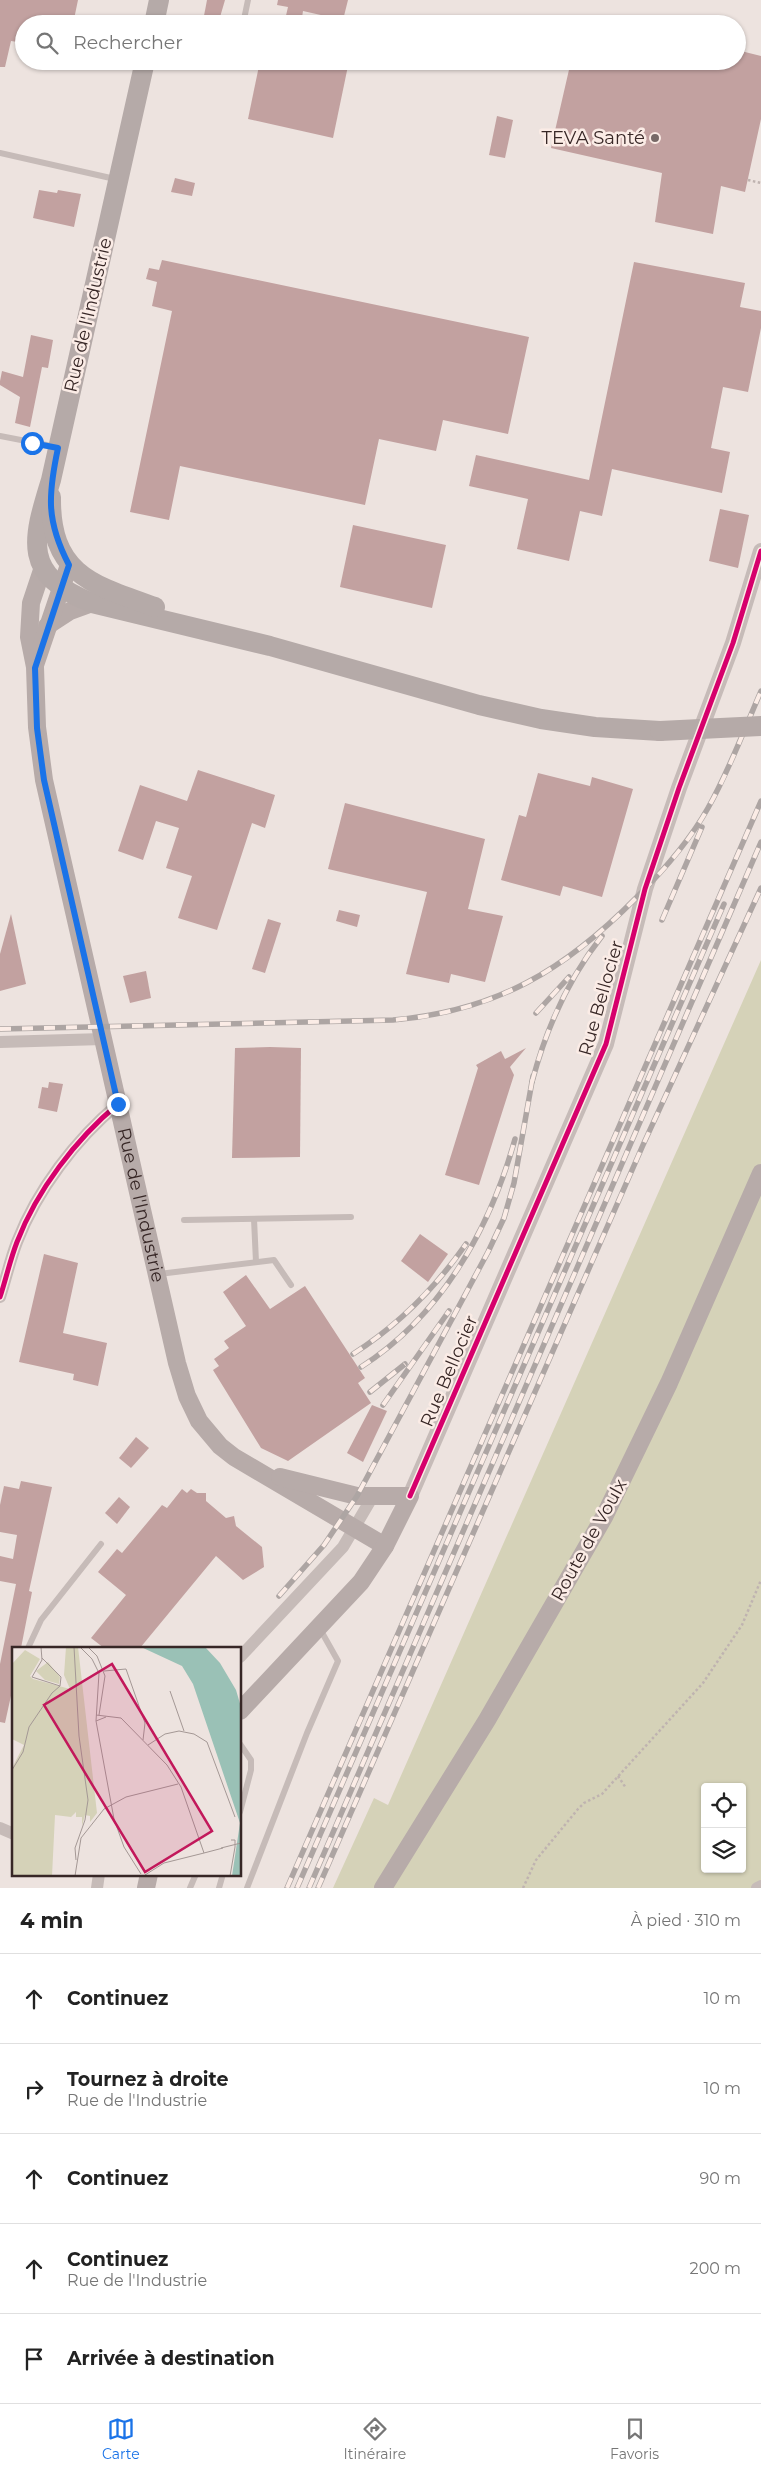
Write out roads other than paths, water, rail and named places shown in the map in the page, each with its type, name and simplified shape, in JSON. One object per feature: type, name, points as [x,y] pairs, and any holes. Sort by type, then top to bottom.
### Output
[{"type":"main road","points":[[156,15],[159,0]]},
{"type":"main road","name":"Rue de l'Industrie","points":[[47,580],[36,542],[37,524],[51,480],[143,70]]},
{"type":"main road","points":[[51,480],[51,519],[58,545],[69,565],[87,579],[105,589],[270,646]]},
{"type":"main road","points":[[35,668],[29,637],[31,604],[47,580],[69,565]]},
{"type":"main road","points":[[47,580],[92,603],[270,646],[470,702],[541,719],[618,729],[660,731],[761,726]]},
{"type":"main road","points":[[35,668],[47,626],[47,580]]},
{"type":"main road","points":[[47,626],[70,611],[92,603]]},
{"type":"main road","name":"Rue de l'Industrie","points":[[35,668],[37,728],[44,780],[176,1363],[187,1396],[199,1421],[220,1446],[385,1546]]},
{"type":"main road","name":"Route de Voulx","points":[[383,1888],[487,1720],[604,1517],[669,1383],[761,1173]]},
{"type":"main road","points":[[264,1474],[357,1496],[410,1496]]},
{"type":"main road","name":"Rue Bellocier","points":[[241,1710],[361,1582],[385,1546],[410,1496]]},
{"type":"street","name":"Rue Bellocier","points":[[410,1496],[606,1044],[645,889],[679,788],[736,634],[761,551]]},
{"type":"street","points":[[0,1042],[103,1039]]},
{"type":"street","points":[[0,1297],[17,1241],[49,1181],[75,1146],[118,1104]]},
{"type":"street","points":[[241,1656],[343,1547],[373,1496]]},
{"type":"street","points":[[0,1828],[12,1833]]},
{"type":"street","points":[[757,1888],[761,1886]]},
{"type":"lane","points":[[245,15],[248,0]]},
{"type":"lane","points":[[0,153],[118,180]]},
{"type":"lane","points":[[0,436],[58,448]]},
{"type":"lane","points":[[184,1220],[351,1217]]},
{"type":"lane","points":[[254,1218],[256,1262]]},
{"type":"lane","points":[[156,1274],[274,1260],[291,1285]]},
{"type":"lane","points":[[28,1647],[40,1620],[101,1544]]},
{"type":"lane","points":[[247,1888],[306,1733],[338,1661],[319,1628]]},
{"type":"lane","points":[[241,1745],[251,1760],[251,1770],[241,1808]]},
{"type":"lane","points":[[190,1888],[195,1876]]},
{"type":"railway","points":[[0,1029],[393,1020],[430,1015],[465,1007],[497,996],[556,966],[583,946],[637,897],[666,866],[693,832],[716,794],[761,691]]},
{"type":"railway","points":[[287,1888],[761,801]]},
{"type":"railway","points":[[662,920],[702,827]]},
{"type":"railway","points":[[309,1888],[761,842]]},
{"type":"railway","points":[[318,1888],[643,1145],[761,888]]},
{"type":"railway","points":[[297,1888],[724,904]]},
{"type":"railway","points":[[532,1082],[544,1043],[560,1005],[579,970],[602,936]]},
{"type":"railway","points":[[536,1013],[569,977]]},
{"type":"railway","points":[[279,1596],[324,1545],[357,1496],[488,1252],[504,1218],[514,1183],[533,1076]]},
{"type":"railway","points":[[361,1367],[390,1346],[415,1323],[459,1268],[492,1205],[515,1139]]},
{"type":"railway","points":[[353,1354],[385,1331],[415,1305],[466,1244]]},
{"type":"railway","points":[[383,1405],[449,1311]]},
{"type":"railway","points":[[370,1392],[405,1364]]},
{"type":"place","name":"TEVA Santé","points":[[655,138]]}]
